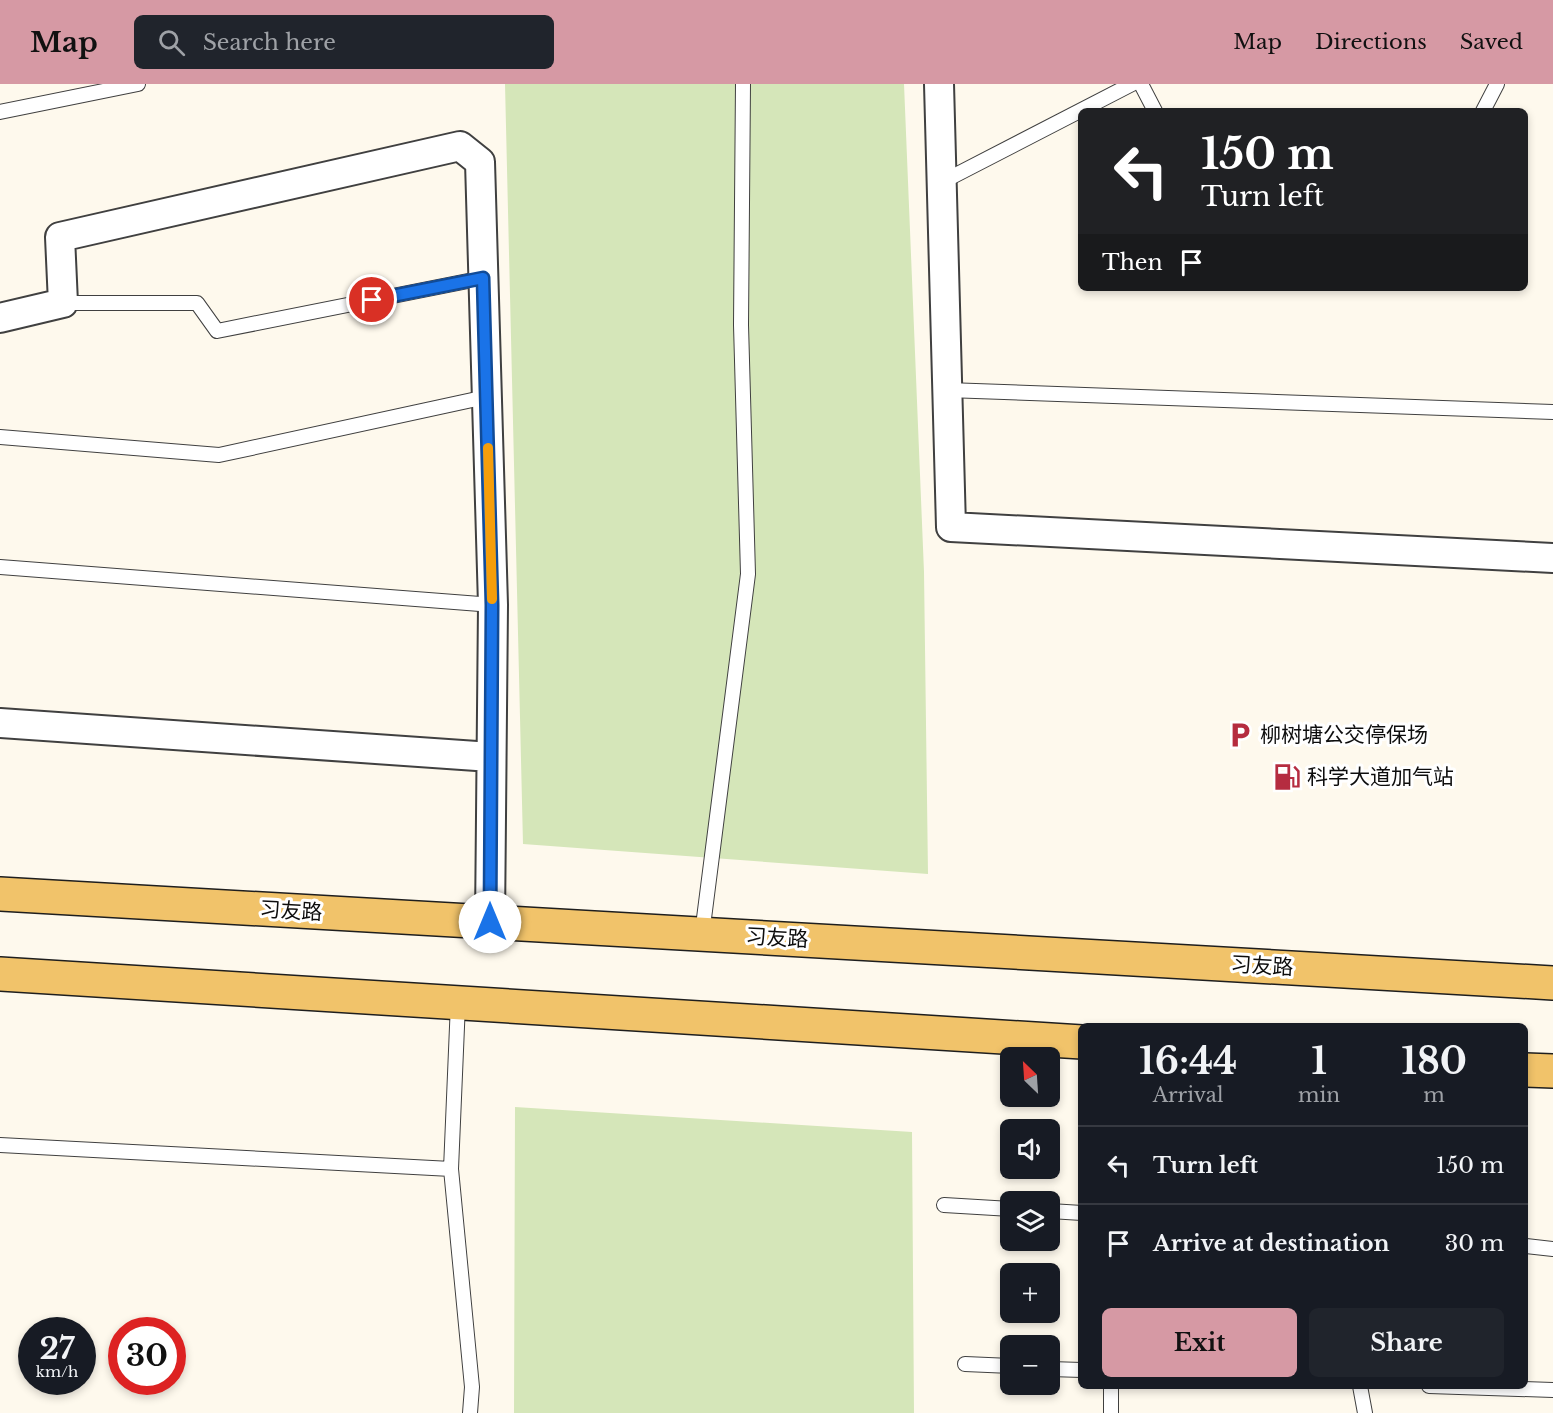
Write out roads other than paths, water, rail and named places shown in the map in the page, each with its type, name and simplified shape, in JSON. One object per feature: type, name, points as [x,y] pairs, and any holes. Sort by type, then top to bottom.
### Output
[{"type":"main road","name":"习友路","points":[[0,894],[1553,982]]},
{"type":"main road","points":[[0,974],[1078,1042]]},
{"type":"main road","points":[[1528,1070],[1553,1071]]},
{"type":"street","points":[[939,84],[951,527],[1553,558]]},
{"type":"street","points":[[0,318],[63,303],[60,237],[460,146],[480,162],[492,605],[490,922]]},
{"type":"street","points":[[0,723],[491,758]]},
{"type":"lane","points":[[0,112],[138,84]]},
{"type":"lane","points":[[702,934],[748,574],[741,325],[743,84]]},
{"type":"lane","points":[[1085,108],[1132,84]]},
{"type":"lane","points":[[1141,84],[1153,108]]},
{"type":"lane","points":[[1485,108],[1497,84]]},
{"type":"lane","points":[[942,182],[1078,112]]},
{"type":"lane","points":[[63,303],[197,303],[217,331],[483,278]]},
{"type":"lane","points":[[947,390],[1553,412]]},
{"type":"lane","points":[[0,437],[219,455],[486,397]]},
{"type":"lane","points":[[0,567],[492,605]]},
{"type":"lane","points":[[458,1003],[451,1169],[472,1387],[470,1413]]},
{"type":"lane","points":[[0,1145],[451,1169]]},
{"type":"lane","points":[[944,1204],[1000,1208]]},
{"type":"lane","points":[[1060,1212],[1078,1213]]},
{"type":"lane","points":[[1528,1246],[1553,1249]]},
{"type":"lane","points":[[964,1364],[1000,1366]]},
{"type":"lane","points":[[1060,1369],[1078,1370]]},
{"type":"lane","points":[[1112,1389],[1112,1413]]},
{"type":"lane","points":[[1361,1389],[1365,1413]]},
{"type":"lane","points":[[1522,1389],[1553,1390]]},
{"type":"place","name":"柳树塘公交停保场","points":[[1240,735]]},
{"type":"place","name":"科学大道加气站","points":[[1287,777]]}]
